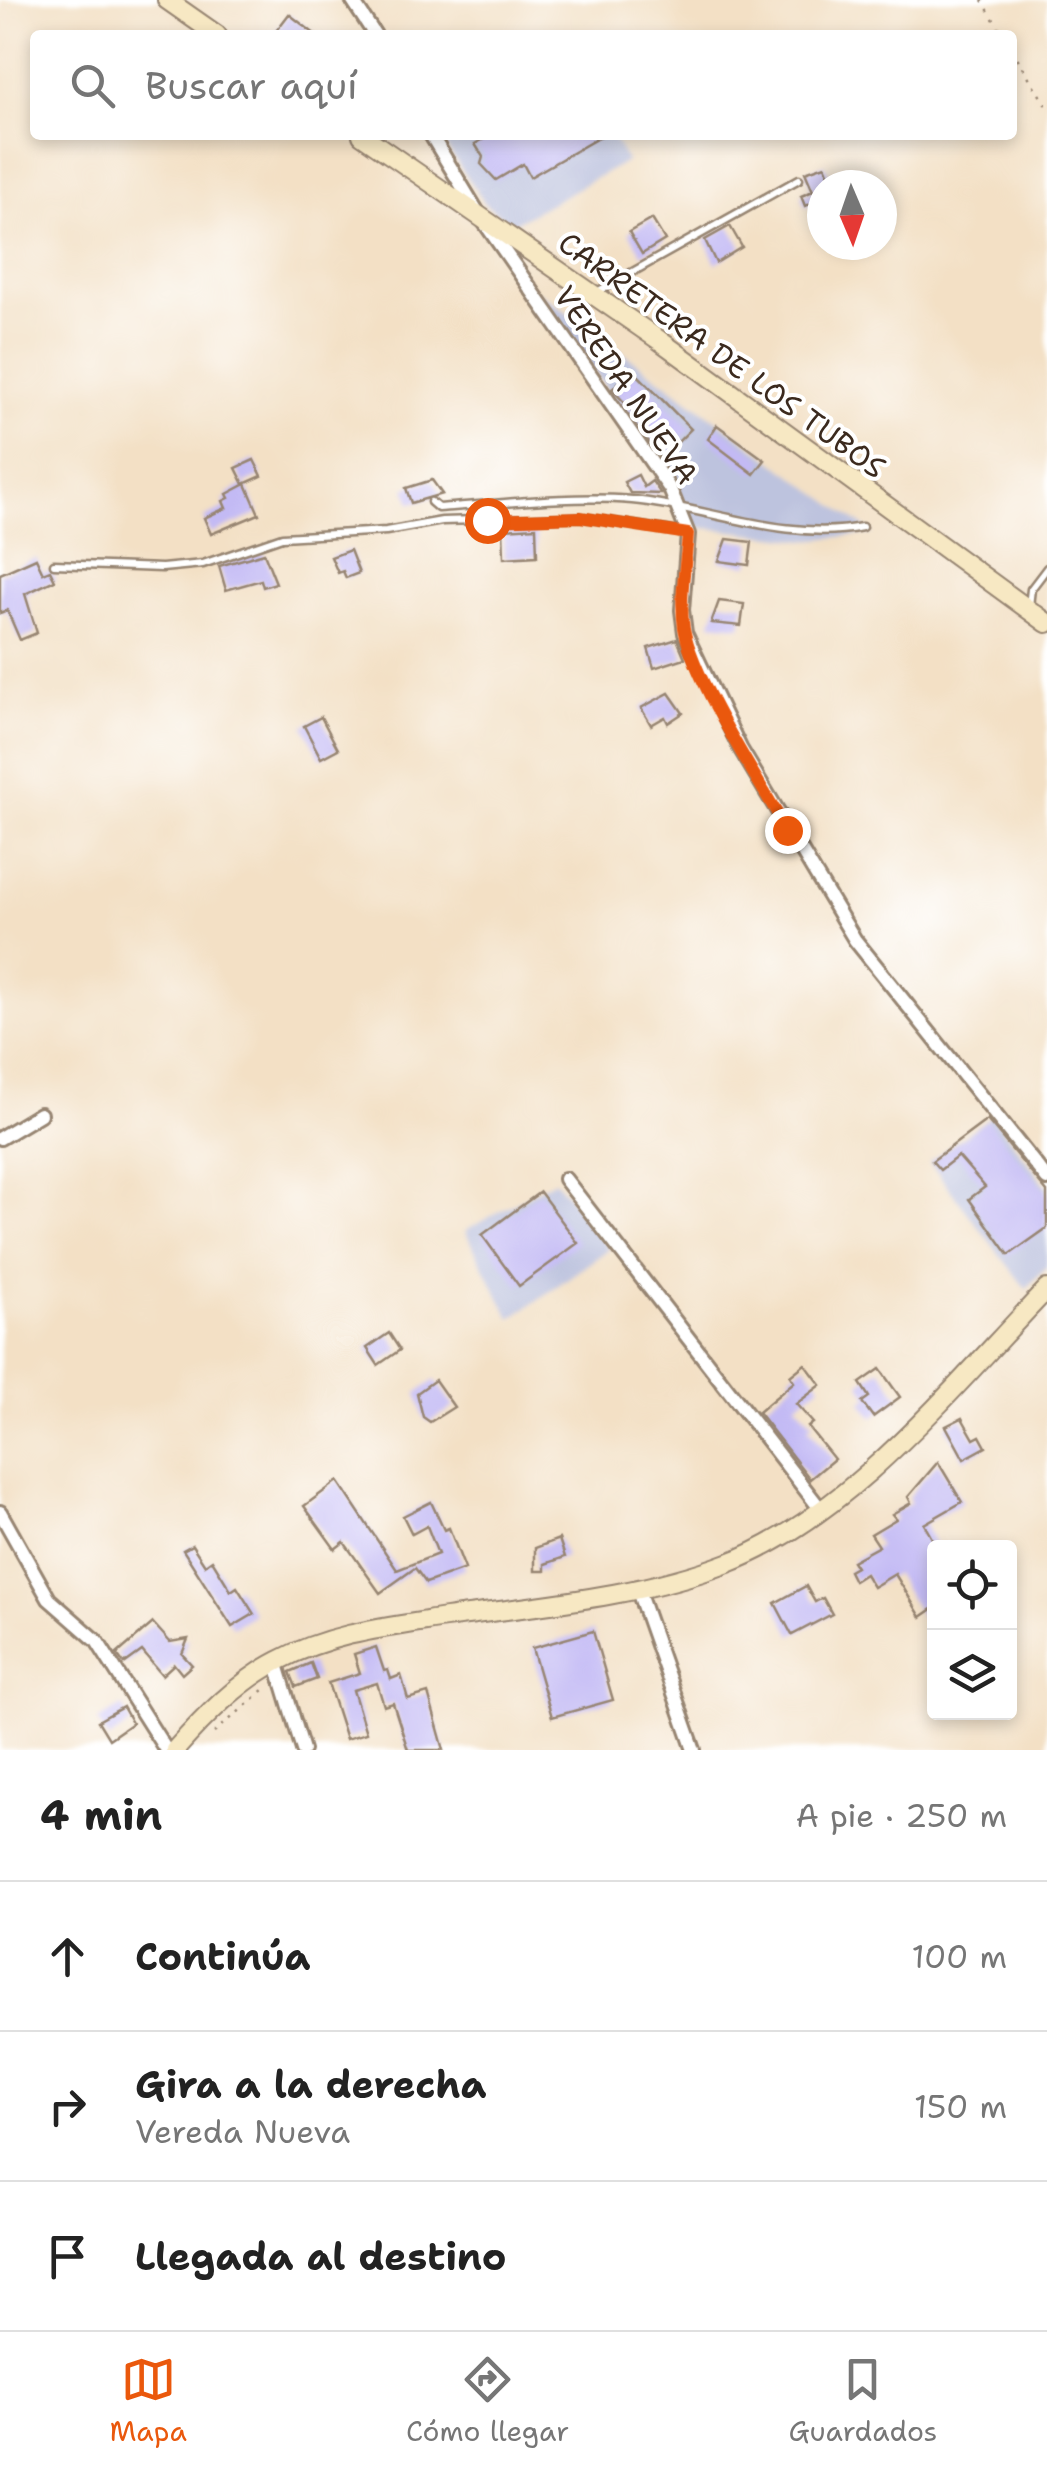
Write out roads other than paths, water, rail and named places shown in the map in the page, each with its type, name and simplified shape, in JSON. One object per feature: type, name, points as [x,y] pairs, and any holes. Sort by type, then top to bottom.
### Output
[{"type":"main road","points":[[167,0],[211,30]]},
{"type":"main road","name":"CARRETERA DE LOS TUBOS","points":[[369,140],[594,294],[1047,623]]},
{"type":"main road","points":[[176,1750],[242,1684],[341,1636],[637,1588],[728,1563],[777,1540],[822,1511],[867,1472],[1047,1288]]},
{"type":"street","points":[[352,0],[373,30]]},
{"type":"street","name":"VEREDA NUEVA","points":[[434,140],[480,216],[656,466],[680,511],[688,534],[682,610],[685,633],[740,748],[855,940],[1047,1178]]},
{"type":"street","points":[[0,1138],[40,1114]]},
{"type":"street","points":[[564,1179],[822,1511]]},
{"type":"street","points":[[0,1512],[49,1599],[97,1642],[166,1750]]},
{"type":"street","points":[[637,1588],[694,1750]]},
{"type":"street","points":[[279,1667],[303,1750]]},
{"type":"lane","points":[[594,294],[799,179]]},
{"type":"lane","points":[[430,502],[438,508],[632,500],[680,511],[838,532],[862,527]]},
{"type":"lane","points":[[54,564],[162,568],[204,564],[282,537],[386,532],[442,521],[580,517],[688,534]]},
{"type":"lane","points":[[1029,611],[1031,589],[1047,568]]}]
